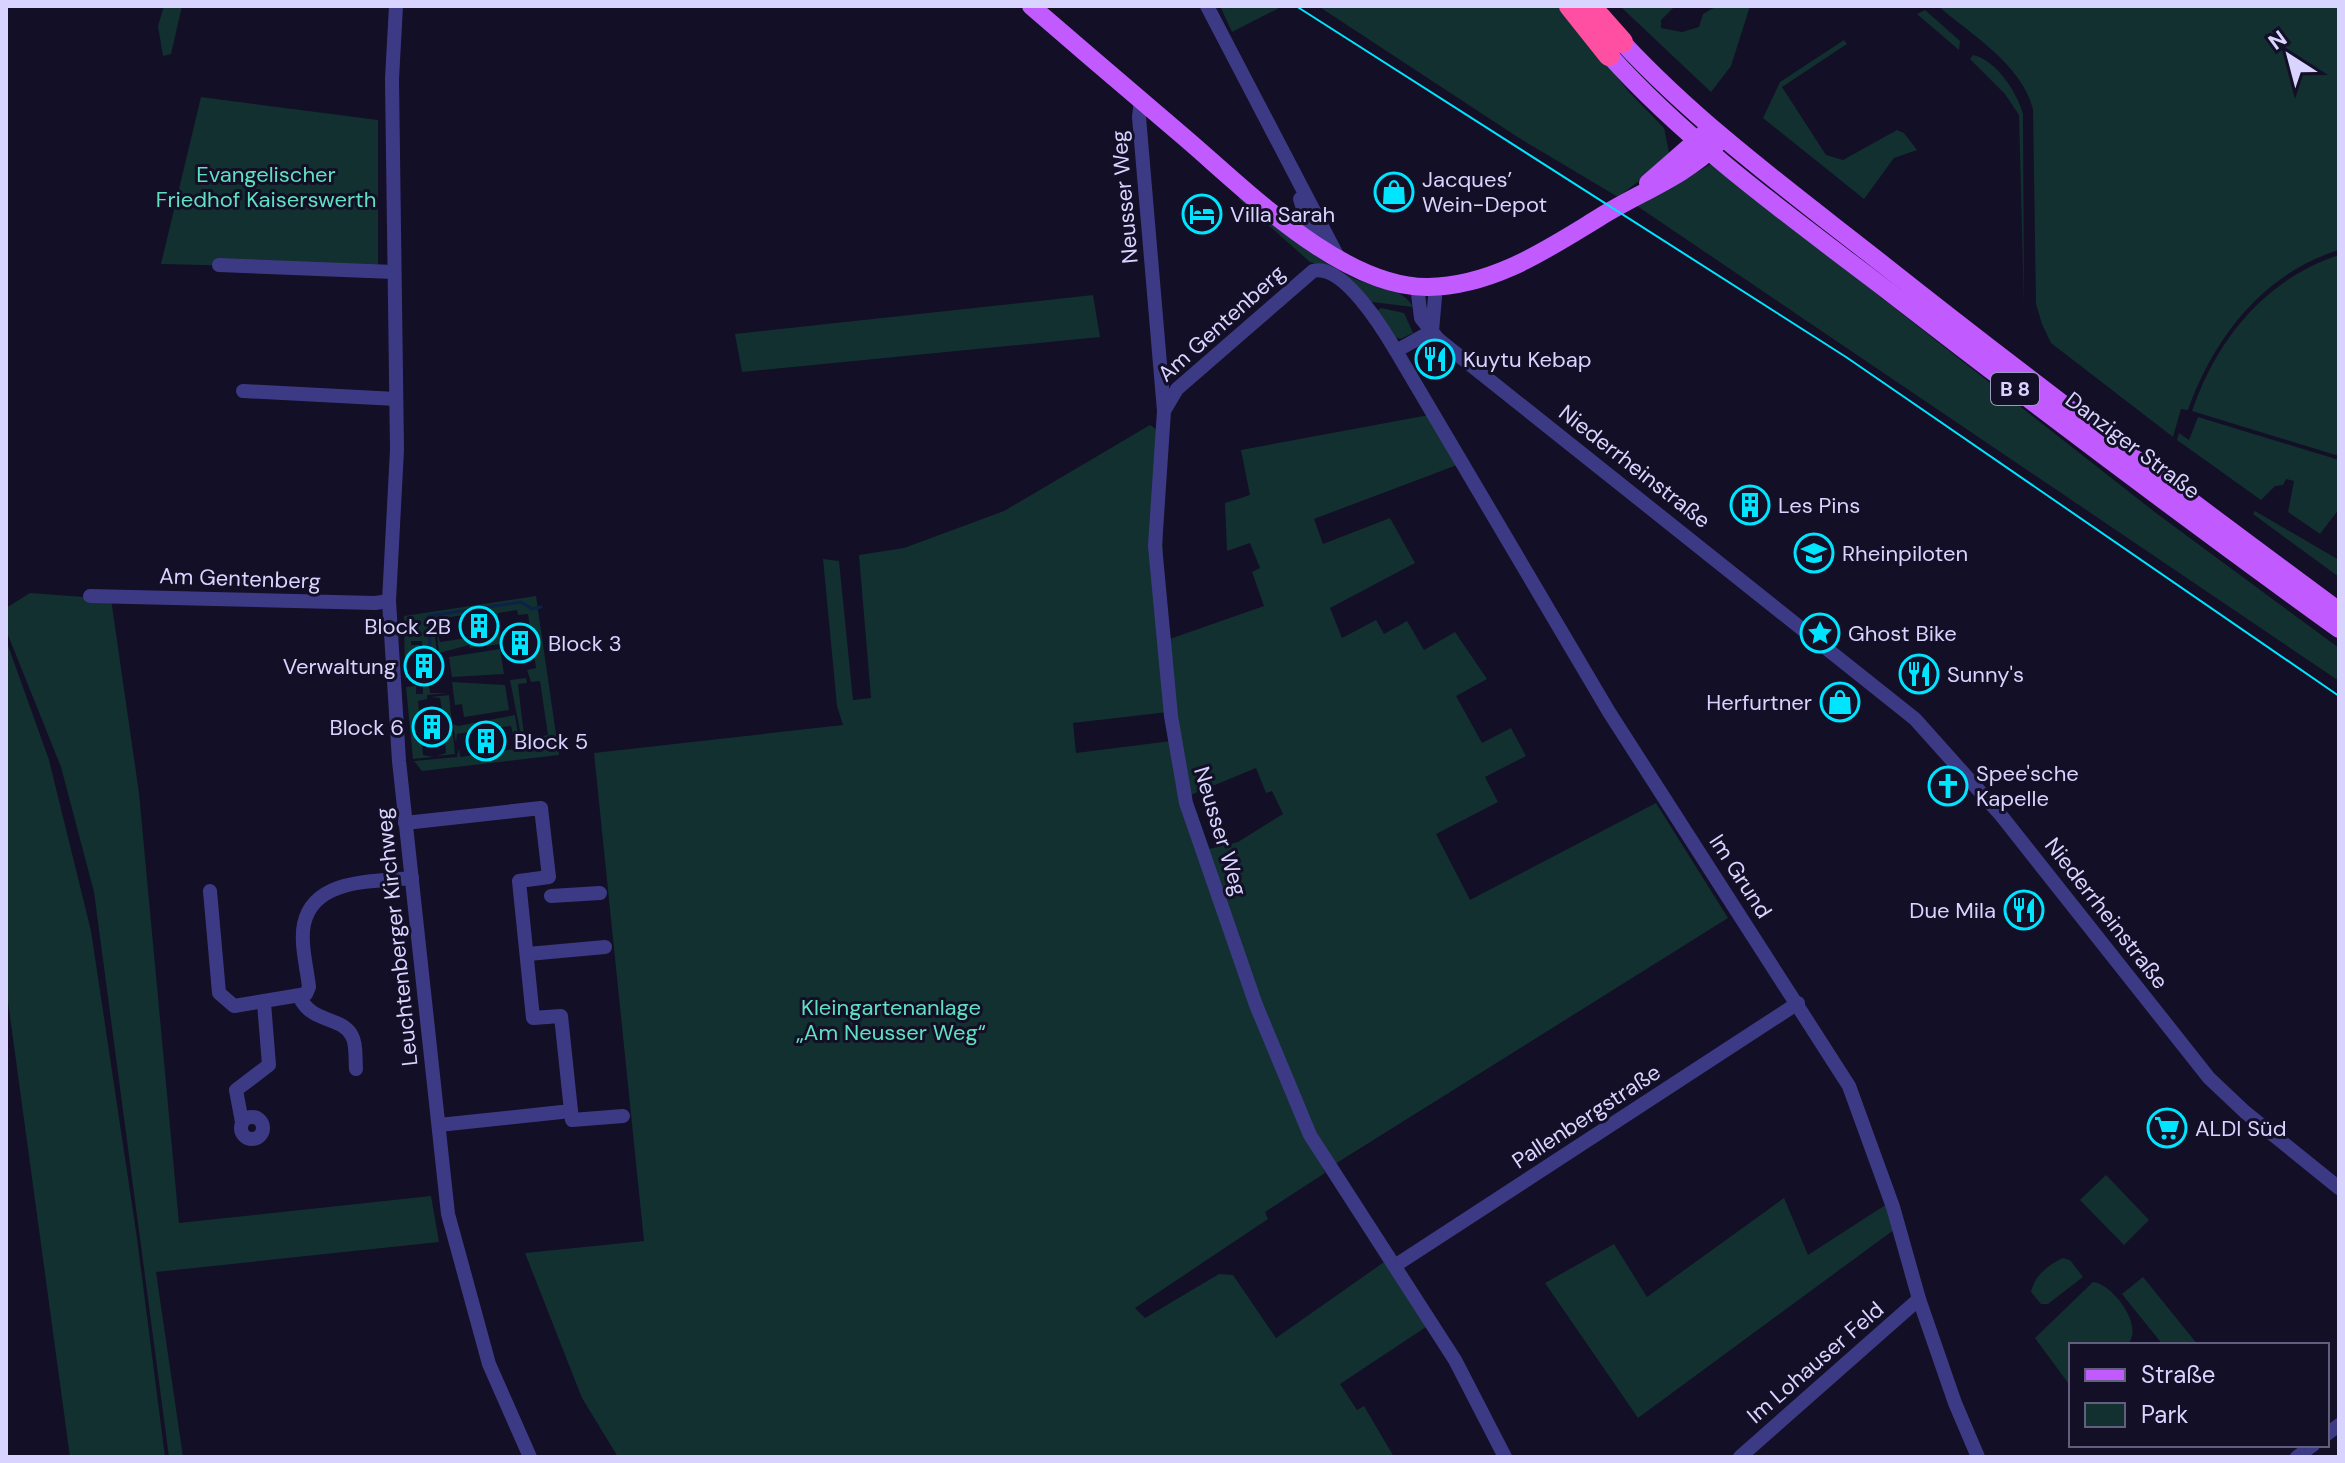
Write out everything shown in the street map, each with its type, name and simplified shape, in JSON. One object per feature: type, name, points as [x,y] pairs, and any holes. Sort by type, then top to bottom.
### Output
[{"type":"highway","name":"Danziger Straße","points":[[1570,6],[1616,48]]},
{"type":"highway","name":"Danziger Straße","points":[[1590,6],[1616,48]]},
{"type":"main road","points":[[1031,6],[1275,214],[1338,257],[1376,275],[1417,286],[1468,283],[1495,275],[1554,245],[1632,197],[1679,175],[1717,132]]},
{"type":"main road","name":"Danziger Straße","points":[[1616,48],[1665,113],[1703,146],[2015,389],[2339,629]]},
{"type":"main road","name":"Danziger Straße","points":[[1616,48],[2051,397],[2339,611]]},
{"type":"main road","points":[[1665,113],[1673,134],[1674,151],[1665,168]]},
{"type":"main road","points":[[1632,197],[1665,168],[1703,146]]},
{"type":"street","name":"Leuchtenberger Kirchweg","points":[[396,6],[392,79],[396,399],[389,601],[405,823],[448,1214],[471,1308],[489,1364],[530,1457]]},
{"type":"street","points":[[1207,6],[1338,257]]},
{"type":"street","name":"Neusser Weg","points":[[1141,100],[1139,117],[1164,411],[1155,546],[1171,716],[1186,803],[1256,1005],[1310,1135],[1455,1360],[1505,1457]]},
{"type":"street","points":[[1297,179],[1298,196],[1314,241]]},
{"type":"street","points":[[1275,214],[1289,208],[1298,196]]},
{"type":"street","points":[[219,265],[394,272]]},
{"type":"street","name":"Am Gentenberg","points":[[1164,411],[1177,389],[1313,271],[1329,274],[1367,305],[1396,351]]},
{"type":"street","name":"Niederrheinstraße","points":[[1417,286],[1421,318],[1432,331],[1499,389],[1915,719],[2000,814],[2209,1078],[2245,1112],[2339,1188]]},
{"type":"street","points":[[1396,351],[1432,331],[1436,286]]},
{"type":"street","name":"Im Grund","points":[[1396,351],[1616,724],[1849,1086],[1893,1207],[1919,1299],[1955,1403],[1978,1457]]},
{"type":"street","points":[[243,391],[396,399]]},
{"type":"street","name":"Am Gentenberg","points":[[90,596],[389,601]]},
{"type":"street","points":[[405,823],[541,808],[551,896]]},
{"type":"street","points":[[549,877],[519,881],[533,1018],[561,1016],[572,1120],[623,1116]]},
{"type":"street","points":[[210,891],[219,993],[234,1006],[300,998],[309,987],[304,926],[325,895],[344,885],[412,878]]},
{"type":"street","points":[[522,900],[600,893]]},
{"type":"street","points":[[528,954],[605,947]]},
{"type":"street","points":[[300,998],[307,1011],[343,1027],[352,1036],[356,1069]]},
{"type":"street","points":[[242,1122],[236,1090],[269,1065],[271,1055],[264,1003]]},
{"type":"street","name":"Pallenbergstraße","points":[[1396,1265],[1798,1003]]},
{"type":"street","points":[[439,1125],[571,1111]]},
{"type":"street","name":"Im Lohauser Feld","points":[[1740,1457],[1919,1299]]},
{"type":"green space","points":[[164,6],[182,6],[171,54],[163,56],[158,26]]},
{"type":"green space","points":[[1220,6],[1283,6],[1232,32]]},
{"type":"green space","points":[[1318,6],[1561,6],[1629,92],[1664,128],[1669,152],[1660,165],[1618,197],[1519,138]]},
{"type":"green space","points":[[1620,6],[1675,6],[1661,20],[1661,28],[1682,32],[1699,27],[1703,14],[1717,6],[1750,6],[1731,66],[1711,92]]},
{"type":"green space","points":[[1938,6],[2339,6],[2339,250],[2287,275],[2244,312],[2211,358],[2188,410],[2181,409],[2173,437],[2051,343],[2036,304],[2033,109],[2027,93],[2007,64]]},
{"type":"green space","points":[[1925,10],[1960,41],[1959,50],[1917,14]]},
{"type":"green space","points":[[1844,40],[1847,44],[1782,87],[1826,155],[1843,160],[1897,130],[1904,133],[1917,150],[1894,158],[1864,199],[1763,118],[1780,82]]},
{"type":"green space","points":[[1973,55],[1990,63],[2004,78],[2023,114],[2024,307],[2019,115],[2005,94],[1970,59]]},
{"type":"green space","name":"Evangelischer Friedhof Kaiserswerth","points":[[201,97],[378,120],[378,264],[373,269],[161,264]]},
{"type":"green space","points":[[1711,164],[2156,513],[2339,648],[2339,681],[1637,206]]},
{"type":"green space","points":[[1241,195],[1323,261],[1353,278],[1395,291],[1413,307],[1372,302],[1322,265],[1310,262],[1239,199]]},
{"type":"green space","points":[[2339,255],[2339,456],[2192,411],[2215,360],[2247,315],[2288,280]]},
{"type":"green space","points":[[1093,295],[1100,337],[742,372],[735,334]]},
{"type":"green space","points":[[1381,308],[1404,313],[1413,333],[1400,339],[1393,336],[1377,311]]},
{"type":"green space","points":[[1429,415],[1457,465],[1314,519],[1323,544],[1390,518],[1415,563],[1330,608],[1342,638],[1376,620],[1384,634],[1407,621],[1424,650],[1455,632],[1487,679],[1456,696],[1482,743],[1511,728],[1526,756],[1485,777],[1498,802],[1436,834],[1470,900],[1656,803],[1728,918],[1335,1164],[1301,1106],[1205,850],[1238,842],[1283,814],[1272,791],[1266,793],[1256,768],[1186,797],[1164,641],[1264,606],[1252,572],[1260,568],[1250,543],[1227,551],[1225,503],[1250,495],[1241,450]]},
{"type":"green space","points":[[2198,417],[2339,460],[2339,509],[2320,534],[2288,512],[2294,481],[2286,479],[2283,485],[2275,486],[2261,500],[2177,440],[2179,433],[2189,440]]},
{"type":"green space","name":"Kleingartenanlage „Am Neusser Weg“","points":[[1150,425],[1159,431],[1168,712],[1073,723],[1076,753],[1171,741],[1325,1173],[1265,1212],[1268,1219],[1135,1308],[1145,1318],[1219,1274],[1233,1275],[1276,1338],[1387,1260],[1429,1325],[1340,1384],[1357,1410],[1364,1406],[1394,1457],[618,1457],[582,1398],[525,1253],[644,1241],[594,753],[843,725],[837,706],[823,559],[839,561],[853,700],[871,698],[859,555],[904,548],[1004,511]]},
{"type":"green space","points":[[2255,511],[2339,560],[2339,577],[2253,514]]},
{"type":"green space","points":[[30,593],[111,599],[139,793],[179,1223],[431,1196],[439,1242],[156,1272],[183,1457],[169,1457],[94,892],[61,767],[6,630],[6,608]]},
{"type":"green space","points":[[536,596],[559,755],[422,771],[414,761],[457,757],[459,748],[460,757],[515,749],[513,739],[519,738],[520,745],[539,742],[539,737],[548,735],[540,681],[531,682],[527,670],[536,668],[528,614],[518,615],[517,610],[498,613],[498,619],[493,620],[491,611],[437,619],[438,628],[434,630],[437,653],[423,653],[422,641],[411,641],[411,645],[420,645],[420,654],[409,655],[410,678],[405,678],[404,616]]},
{"type":"green space","points":[[499,624],[501,644],[470,648],[469,645],[439,653],[437,633],[440,642],[494,634],[493,625]]},
{"type":"green space","points":[[6,640],[49,760],[91,931],[137,1238],[165,1457],[70,1457],[6,987]]},
{"type":"green space","points":[[500,649],[504,674],[452,677],[449,657]]},
{"type":"green space","points":[[526,678],[527,683],[518,684],[522,718],[525,739],[534,740],[522,741],[510,680]]},
{"type":"green space","points":[[452,682],[505,685],[509,710],[464,717],[462,704],[455,705]]},
{"type":"green space","points":[[429,685],[430,693],[448,693],[427,695],[427,699],[418,701],[423,755],[433,757],[413,759],[406,687],[416,686],[416,694],[423,694],[423,686]]},
{"type":"green space","points":[[449,695],[455,754],[437,756],[446,753],[444,726],[440,698],[431,697]]},
{"type":"green space","points":[[515,715],[518,734],[513,735],[511,726],[457,734],[456,743],[453,724],[458,726]]},
{"type":"green space","points":[[2106,1175],[2149,1220],[2124,1245],[2080,1200]]},
{"type":"green space","points":[[1784,1198],[1808,1255],[1887,1204],[1895,1229],[1638,1418],[1545,1283],[1614,1244],[1647,1297]]},
{"type":"green space","points":[[2063,1258],[2070,1260],[2083,1277],[2048,1304],[2041,1304],[2031,1292],[2035,1281],[2043,1271]]},
{"type":"green space","points":[[2143,1277],[2196,1343],[2161,1343],[2122,1294]]},
{"type":"green space","points":[[2093,1282],[2118,1298],[2133,1328],[2128,1343],[2069,1343],[2069,1384],[2035,1338]]},
{"type":"waterway","points":[[430,650],[429,616],[521,602],[532,609],[541,607]]},
{"type":"tram line","points":[[1296,6],[1846,357],[2339,696]]},
{"type":"place","name":"Jacques’ Wein-Depot","points":[[1394,192]]},
{"type":"place","name":"Villa Sarah","points":[[1202,214]]},
{"type":"place","name":"Kuytu Kebap","points":[[1435,359]]},
{"type":"place","name":"Les Pins","points":[[1750,505]]},
{"type":"place","name":"Rheinpiloten","points":[[1814,553]]},
{"type":"place","name":"Block 2B","points":[[479,626]]},
{"type":"place","name":"Ghost Bike","points":[[1820,633]]},
{"type":"place","name":"Block 3","points":[[520,643]]},
{"type":"place","name":"Verwaltung","points":[[424,666]]},
{"type":"place","name":"Sunny's","points":[[1919,674]]},
{"type":"place","name":"Herfurtner","points":[[1840,702]]},
{"type":"place","name":"Block 6","points":[[432,727]]},
{"type":"place","name":"Block 5","points":[[486,741]]},
{"type":"place","name":"Spee'sche Kapelle","points":[[1948,786]]},
{"type":"place","name":"Due Mila","points":[[2024,910]]},
{"type":"place","name":"ALDI Süd","points":[[2167,1128]]}]
